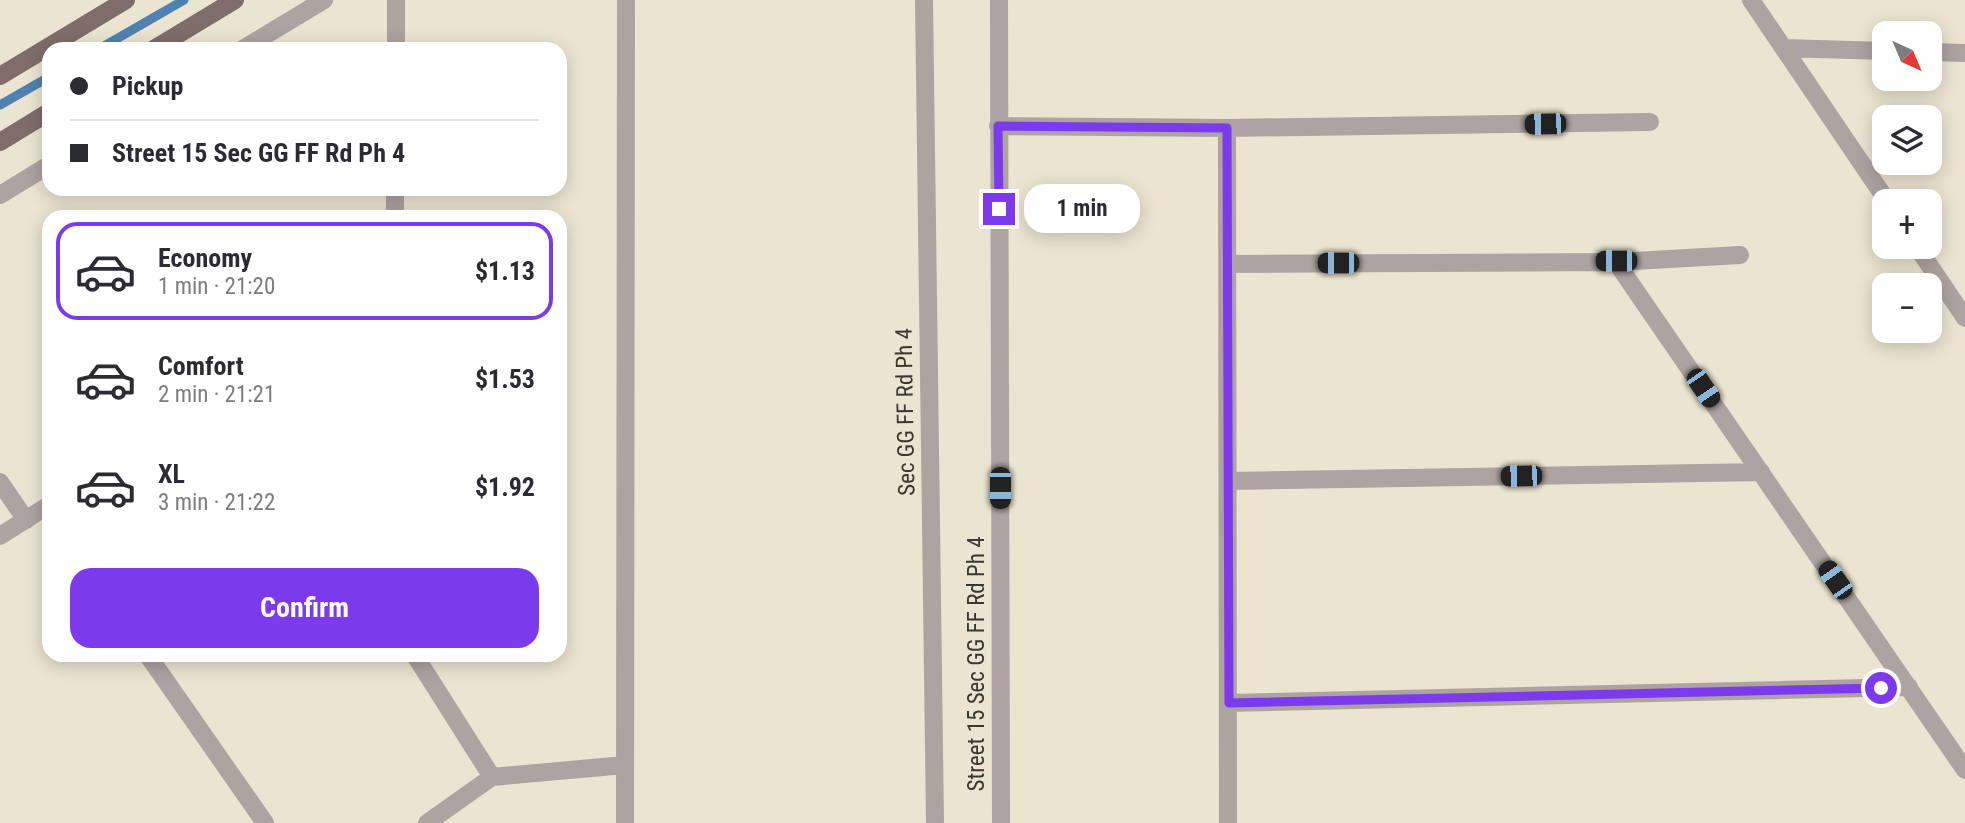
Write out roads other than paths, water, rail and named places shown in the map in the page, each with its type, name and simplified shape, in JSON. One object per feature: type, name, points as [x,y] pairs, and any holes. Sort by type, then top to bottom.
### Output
[{"type":"main road","points":[[55,42],[126,0]]},
{"type":"main road","points":[[166,42],[235,0]]},
{"type":"main road","points":[[0,75],[42,50]]},
{"type":"main road","points":[[0,142],[42,117]]},
{"type":"street","points":[[255,42],[324,0]]},
{"type":"street","points":[[396,0],[396,42]]},
{"type":"street","points":[[625,823],[626,0]]},
{"type":"street","name":"Sec GG FF Rd Ph 4","points":[[924,0],[935,823]]},
{"type":"street","name":"Street 15 Sec GG FF Rd Ph 4","points":[[999,0],[1001,823]]},
{"type":"street","points":[[1751,0],[1879,189]]},
{"type":"street","points":[[1784,48],[1872,51]]},
{"type":"street","points":[[1942,52],[1965,53]]},
{"type":"street","points":[[998,126],[1227,128],[1650,122]]},
{"type":"street","points":[[1227,128],[1228,823]]},
{"type":"street","points":[[0,195],[42,169]]},
{"type":"street","points":[[1227,264],[1616,261],[1740,255]]},
{"type":"street","points":[[1925,259],[1965,318]]},
{"type":"street","points":[[1616,261],[1965,770]]},
{"type":"street","points":[[1228,481],[1761,472]]},
{"type":"street","points":[[0,482],[26,520]]},
{"type":"street","points":[[0,536],[42,512]]},
{"type":"street","points":[[153,662],[265,823]]},
{"type":"street","points":[[419,662],[492,777]]},
{"type":"street","points":[[1229,703],[1909,687]]},
{"type":"street","points":[[427,823],[492,777],[625,765]]},
{"type":"waterway","points":[[111,42],[184,0]]},
{"type":"waterway","points":[[0,105],[42,81]]}]
